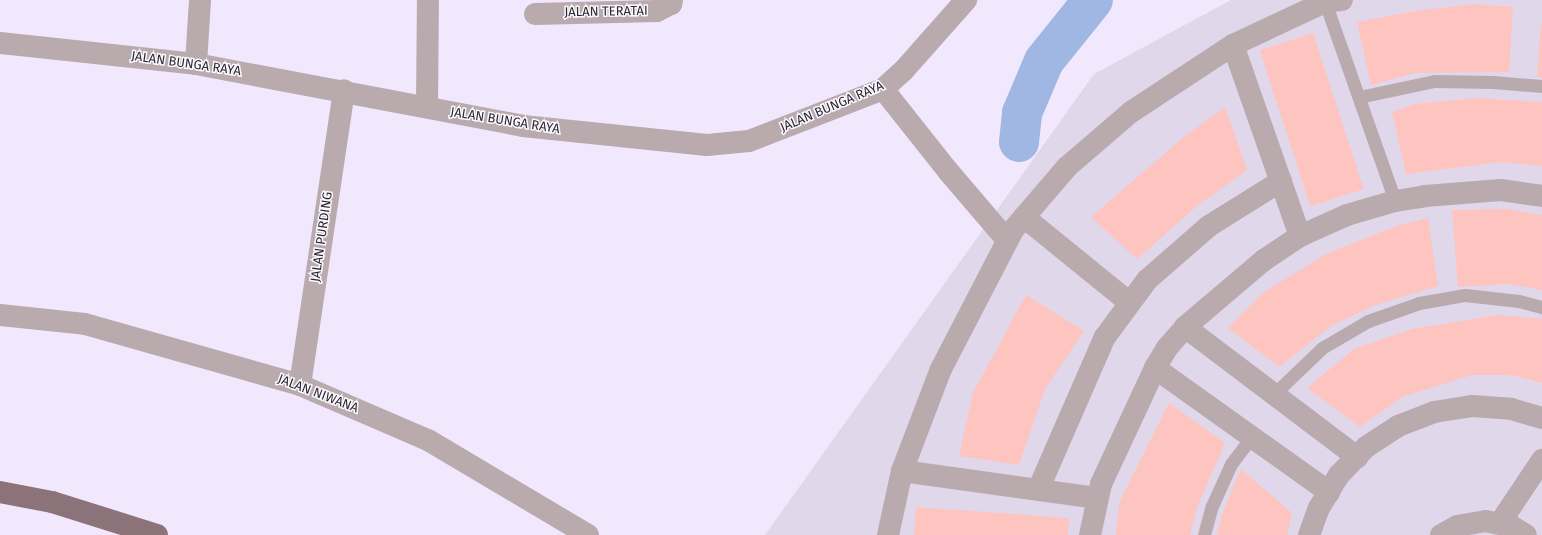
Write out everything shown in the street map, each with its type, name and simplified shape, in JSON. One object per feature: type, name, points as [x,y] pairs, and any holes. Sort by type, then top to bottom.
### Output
[{"type":"main road","points":[[0,492],[52,502],[157,535]]},
{"type":"street","points":[[196,64],[200,0]]},
{"type":"street","points":[[427,107],[428,0]]},
{"type":"street","name":"JALAN TERATAI","points":[[535,14],[657,11],[671,4],[672,0]]},
{"type":"street","name":"JALAN BUNGA RAYA","points":[[0,43],[196,64],[344,90],[523,126],[707,145],[749,141],[883,89],[904,70],[966,0]]},
{"type":"street","points":[[888,535],[902,471],[941,369],[1006,239],[1024,217],[1067,167],[1131,112],[1233,45],[1331,1]]},
{"type":"street","points":[[1233,45],[1300,236]]},
{"type":"street","points":[[883,89],[948,171],[1006,239]]},
{"type":"street","name":"JALAN PURDING","points":[[300,385],[344,90]]},
{"type":"street","points":[[1038,490],[1092,363],[1105,337],[1147,280],[1209,226],[1281,181]]},
{"type":"street","points":[[1090,535],[1096,498],[1154,368],[1185,327],[1264,260],[1300,236],[1347,216],[1396,201],[1425,196],[1501,190],[1542,196]]},
{"type":"street","points":[[1024,217],[1130,303]]},
{"type":"street","name":"JALAN NIWANA","points":[[0,314],[85,324],[300,385],[428,440],[588,535]]},
{"type":"street","points":[[1185,327],[1357,457]]},
{"type":"street","points":[[1154,368],[1329,492]]},
{"type":"street","points":[[1309,535],[1319,508],[1339,475],[1366,447],[1398,426],[1434,412],[1472,406],[1511,409],[1542,418]]},
{"type":"street","points":[[1500,523],[1542,460]]},
{"type":"street","points":[[902,471],[1096,498]]},
{"type":"street","points":[[1441,535],[1457,526],[1472,522],[1500,523],[1526,535]]},
{"type":"lane","points":[[1331,1],[1359,97],[1396,201]]},
{"type":"lane","points":[[1359,97],[1434,81],[1493,82],[1542,86]]},
{"type":"lane","points":[[1274,394],[1322,348],[1368,321],[1419,303],[1465,295],[1519,301],[1542,307]]},
{"type":"lane","points":[[1204,535],[1212,506],[1231,464],[1251,437]]},
{"type":"shaded area","points":[[1231,0],[1542,0],[1542,535],[765,535],[1094,74]]},
{"type":"building","points":[[1474,4],[1513,7],[1509,72],[1415,73],[1371,85],[1357,22],[1415,11]]},
{"type":"building","points":[[1542,23],[1542,78],[1537,77]]},
{"type":"building","points":[[1313,33],[1364,189],[1310,206],[1260,50]]},
{"type":"building","points":[[1475,98],[1542,102],[1542,166],[1501,162],[1406,174],[1392,112],[1415,104]]},
{"type":"building","points":[[1225,107],[1247,170],[1198,205],[1137,259],[1091,217],[1185,136]]},
{"type":"building","points":[[1507,209],[1542,215],[1542,290],[1509,284],[1458,287],[1452,210]]},
{"type":"building","points":[[1428,218],[1438,286],[1378,304],[1332,325],[1279,367],[1228,328],[1264,292],[1328,253],[1396,226]]},
{"type":"building","points":[[1026,295],[1084,331],[1045,389],[1019,465],[959,456],[973,393]]},
{"type":"building","points":[[1498,315],[1542,319],[1542,383],[1511,375],[1472,375],[1402,397],[1360,427],[1307,388],[1354,349],[1412,329]]},
{"type":"building","points":[[1169,403],[1225,443],[1197,507],[1190,535],[1116,535],[1119,503]]},
{"type":"building","points":[[1241,469],[1292,513],[1287,535],[1217,535],[1224,509]]},
{"type":"building","points":[[916,507],[1069,518],[1068,535],[914,535]]},
{"type":"waterway","points":[[1019,142],[1022,113],[1044,61],[1093,0]]}]
